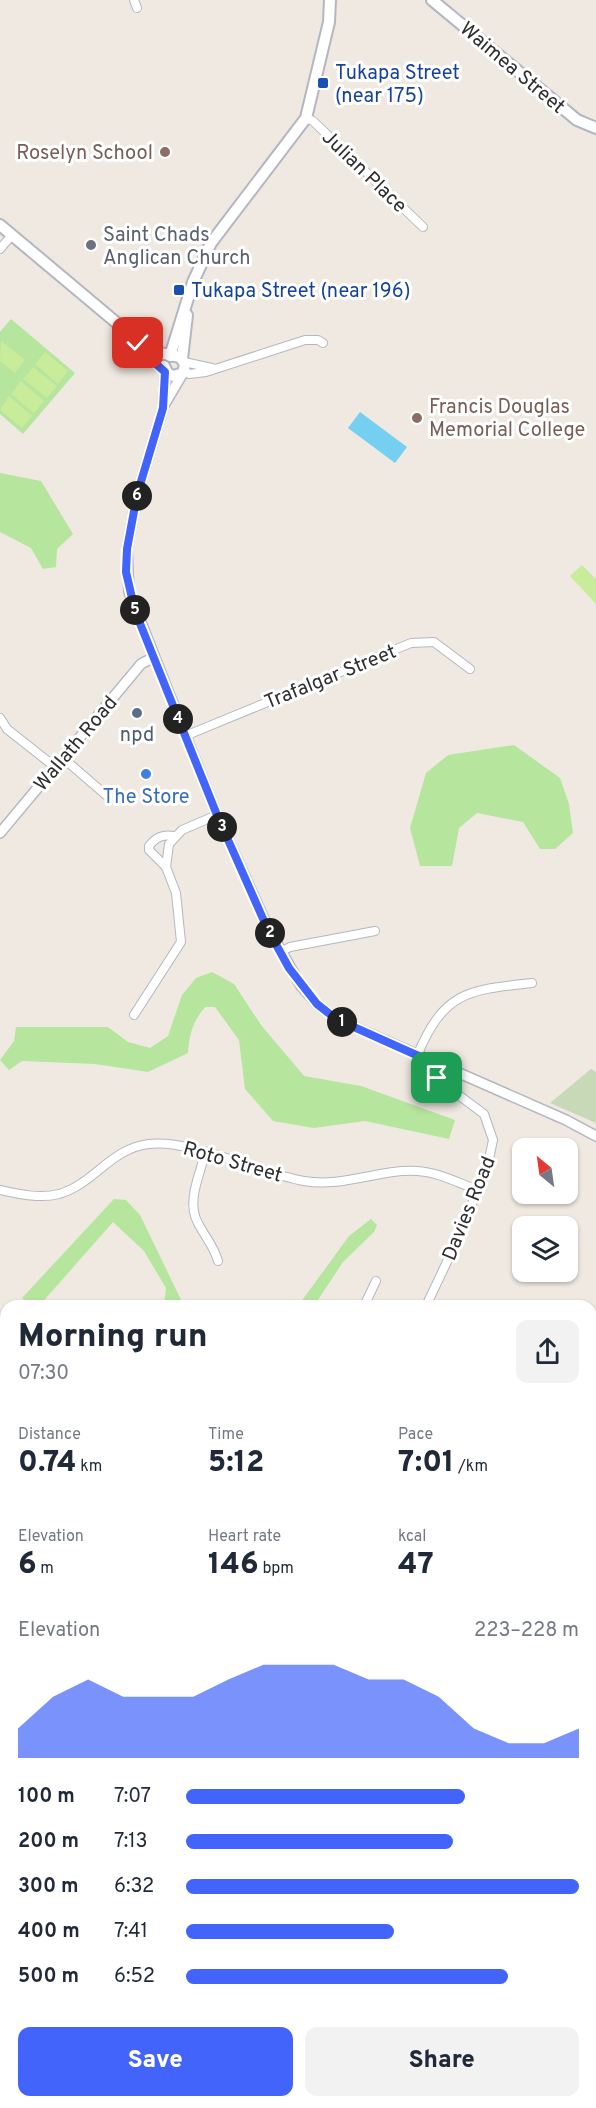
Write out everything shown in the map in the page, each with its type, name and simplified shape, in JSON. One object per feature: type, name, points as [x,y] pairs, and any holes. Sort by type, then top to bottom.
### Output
[{"type":"main road","points":[[165,371],[165,360],[170,356],[201,261],[211,243],[295,136],[306,118],[329,22],[330,0]]},
{"type":"main road","name":"Waimea Street","points":[[435,1],[577,120],[596,128]]},
{"type":"main road","points":[[0,225],[138,343],[144,353],[174,376],[183,366],[186,309]]},
{"type":"main road","points":[[138,343],[170,356],[183,366]]},
{"type":"street","name":"Julian Place","points":[[306,118],[313,121],[423,227]]},
{"type":"street","points":[[0,249],[12,235]]},
{"type":"street","points":[[323,343],[314,339],[305,340],[214,368],[183,366],[163,408],[137,495],[127,549],[129,592],[217,815],[280,952],[301,986],[327,1012],[357,1029],[566,1120],[596,1136]]},
{"type":"street","points":[[163,408],[165,371]]},
{"type":"street","name":"Trafalgar Street","points":[[185,735],[411,643],[434,642],[470,669]]},
{"type":"street","name":"Wallath Road","points":[[0,833],[141,664],[154,657]]},
{"type":"street","points":[[0,718],[7,729],[55,767]]},
{"type":"street","points":[[63,758],[107,796]]},
{"type":"street","points":[[166,867],[167,851],[174,836],[182,830],[217,815]]},
{"type":"street","points":[[134,1015],[181,942],[176,892],[166,867],[149,850],[149,846],[157,837],[167,834],[174,836]]},
{"type":"street","points":[[280,952],[375,931]]},
{"type":"street","points":[[417,1056],[443,1011],[462,995],[481,988],[532,983]]},
{"type":"street","name":"Davies Road","points":[[429,1300],[492,1150],[492,1131],[484,1114],[433,1073],[429,1067],[432,1062]]},
{"type":"street","name":"Roto Street","points":[[1,1190],[42,1196],[57,1194],[81,1183],[121,1152],[141,1145],[165,1143],[302,1181],[344,1182],[392,1172],[416,1171],[440,1176],[477,1190]]},
{"type":"street","points":[[205,1154],[195,1192],[194,1212],[199,1225],[215,1249],[218,1261]]},
{"type":"street","points":[[0,1201],[1,1190]]},
{"type":"street","points":[[367,1300],[376,1281]]},
{"type":"green space","points":[[11,319],[75,373],[23,434],[0,414],[0,332]]},
{"type":"green space","points":[[1,341],[25,360],[15,373],[0,361]]},
{"type":"green space","points":[[45,352],[68,371],[58,384],[35,364]]},
{"type":"green space","points":[[33,367],[57,386],[47,398],[23,379]]},
{"type":"green space","points":[[21,381],[44,401],[34,413],[11,394]]},
{"type":"green space","points":[[9,396],[32,416],[22,428],[0,410]]},
{"type":"green space","points":[[0,473],[41,481],[73,534],[57,549],[56,567],[43,569],[31,548],[0,532]]},
{"type":"green space","points":[[582,565],[596,579],[596,604],[570,576]]},
{"type":"green space","points":[[514,745],[560,778],[569,804],[573,833],[555,849],[540,849],[523,822],[477,813],[459,828],[452,866],[420,866],[410,828],[426,773],[448,755]]},
{"type":"green space","points":[[212,972],[234,984],[261,1025],[304,1076],[361,1086],[455,1120],[449,1139],[365,1121],[314,1128],[273,1121],[245,1089],[239,1040],[215,1007],[205,1007],[197,1018],[191,1034],[188,1053],[148,1072],[95,1064],[22,1061],[9,1070],[0,1060],[14,1041],[16,1027],[108,1027],[128,1042],[150,1048],[168,1036],[182,995],[196,978]]},
{"type":"green space","points":[[591,1069],[596,1072],[596,1123],[550,1103]]},
{"type":"green space","points":[[114,1199],[126,1200],[140,1215],[181,1300],[165,1300],[166,1288],[144,1251],[113,1222],[44,1300],[22,1298]]},
{"type":"green space","points":[[371,1219],[377,1225],[374,1232],[343,1262],[318,1300],[302,1300],[349,1236]]},
{"type":"water","points":[[360,412],[407,447],[395,463],[348,428]]},
{"type":"place","name":"Tukapa Street (near 175)","points":[[323,83]]},
{"type":"place","name":"Roselyn School","points":[[165,152]]},
{"type":"place","name":"Saint Chads Anglican Church","points":[[91,245]]},
{"type":"place","name":"Tukapa Street (near 196)","points":[[179,290]]},
{"type":"place","name":"Francis Douglas Memorial College","points":[[417,418]]},
{"type":"place","name":"npd","points":[[137,713]]},
{"type":"place","name":"The Store","points":[[146,774]]},
{"type":"route","points":[[138,343],[144,353],[165,372],[163,408],[137,495],[127,549],[126,572],[129,592],[217,815],[268,930],[301,986],[317,1004],[336,1019],[432,1062],[429,1067],[437,1078]]}]
